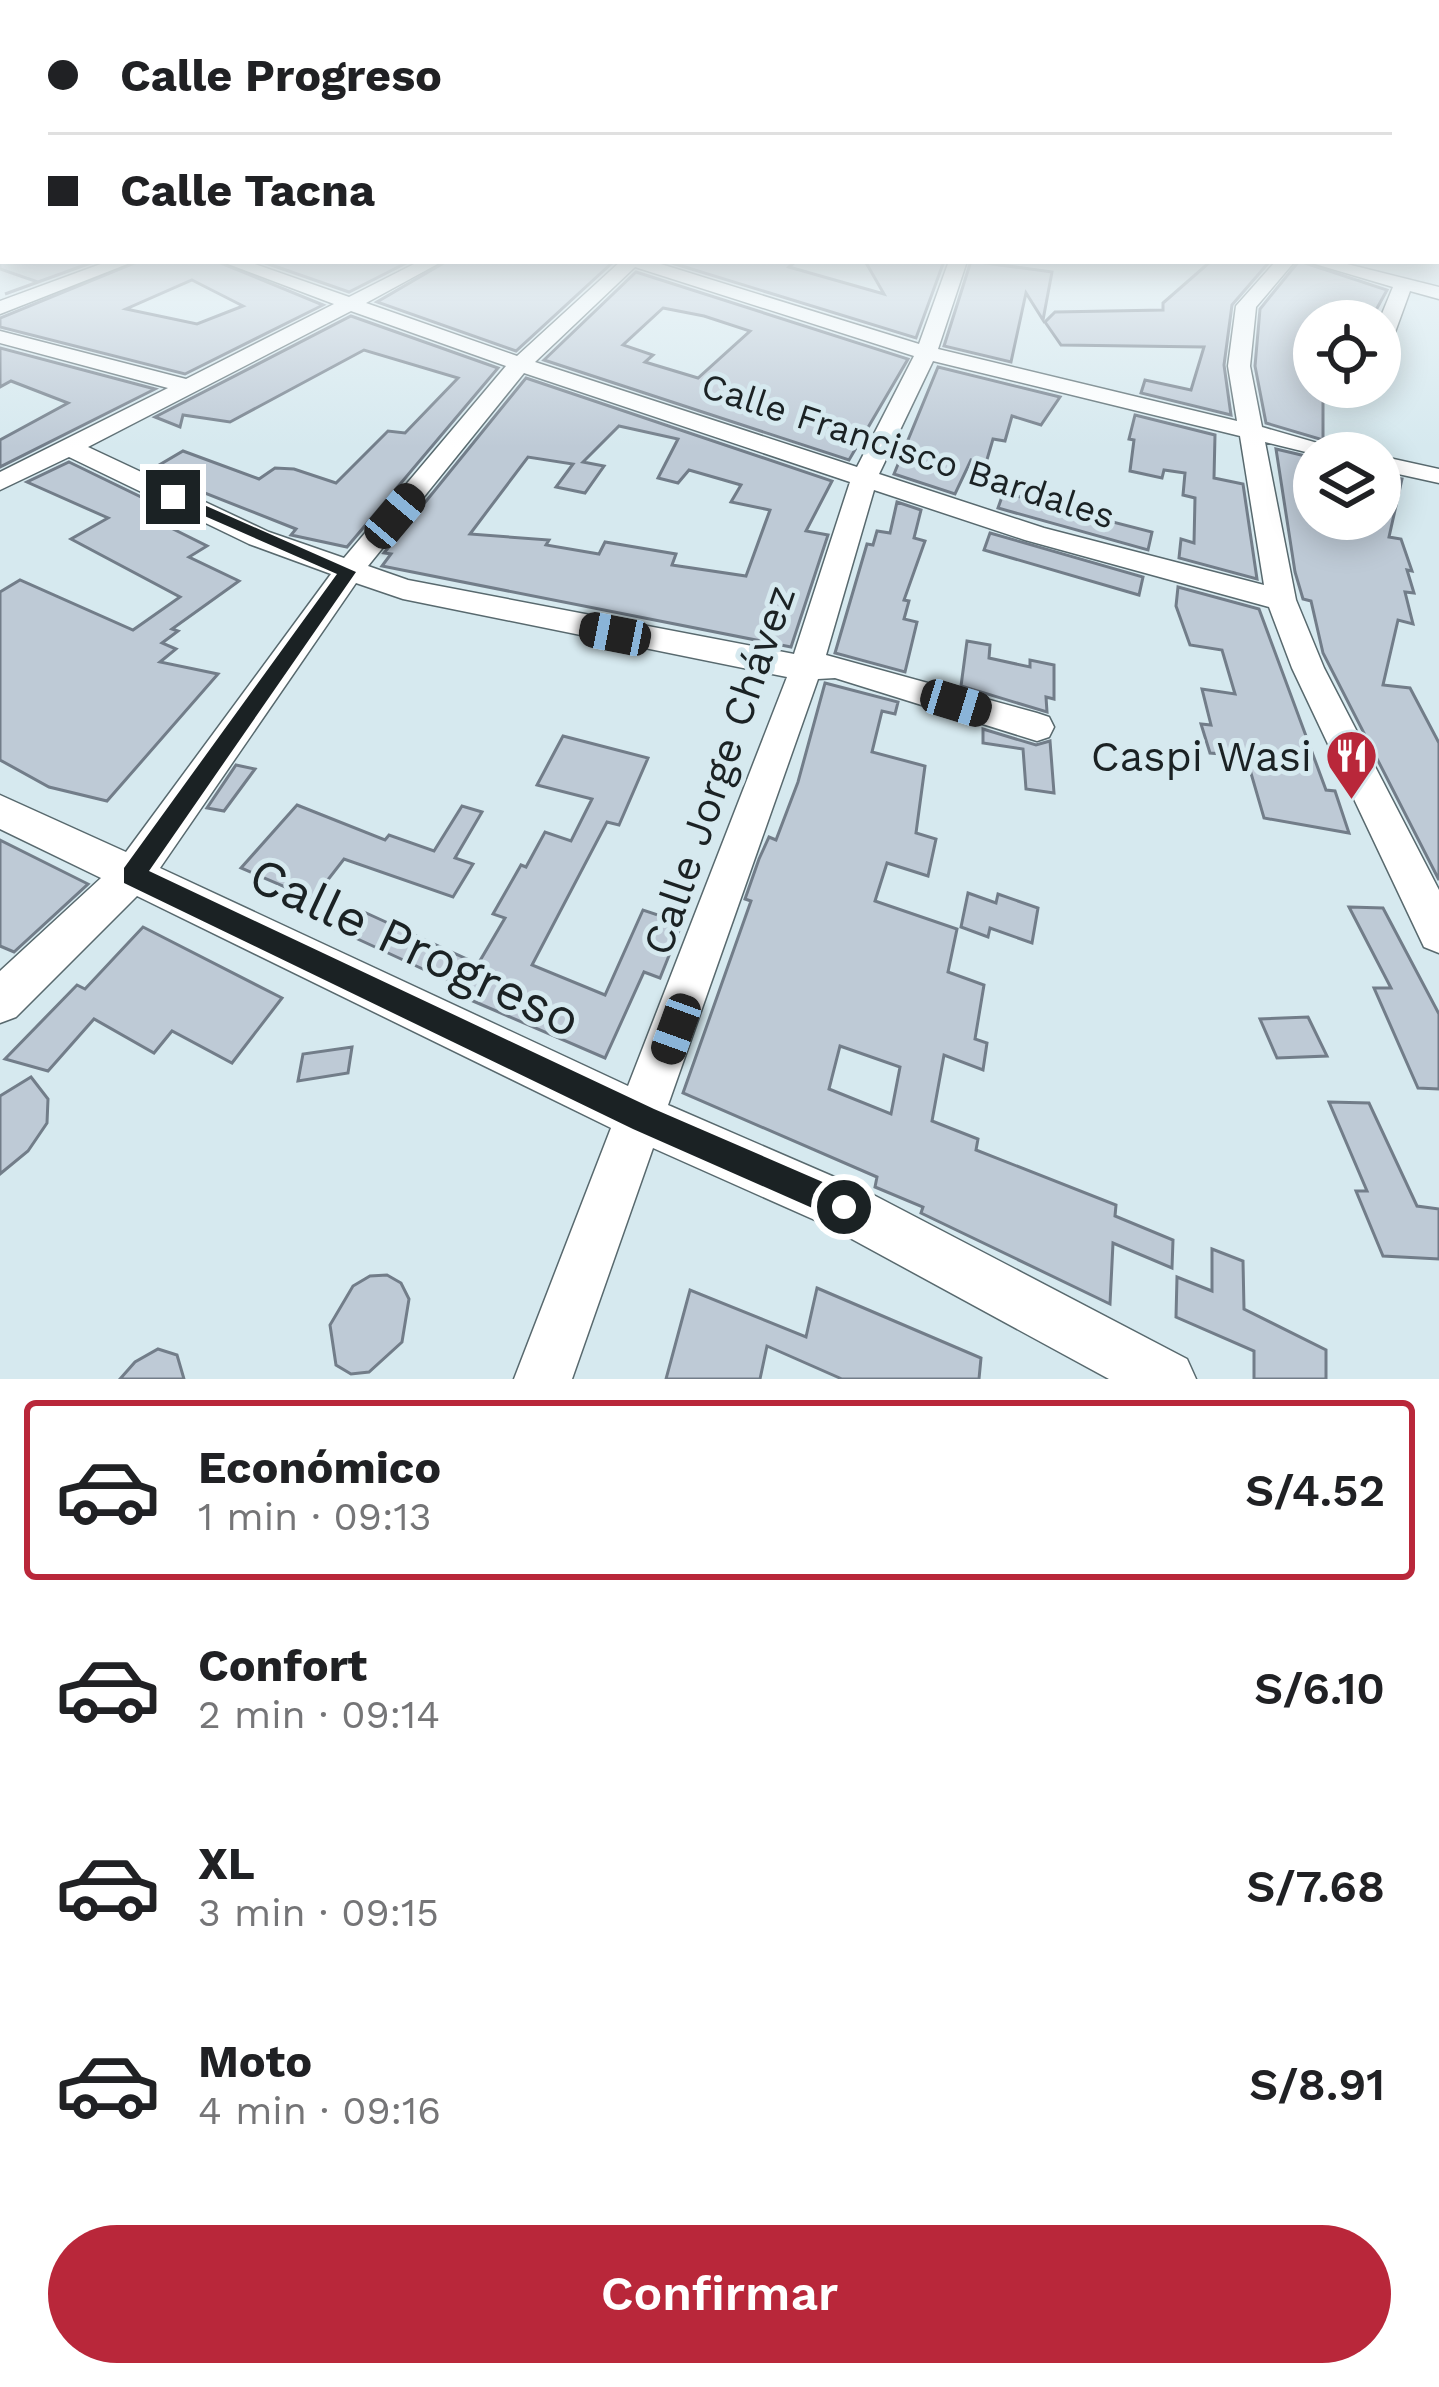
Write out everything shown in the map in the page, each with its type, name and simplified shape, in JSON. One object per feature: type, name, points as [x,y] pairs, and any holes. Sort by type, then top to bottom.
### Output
[{"type":"street","points":[[0,482],[320,318]]},
{"type":"street","name":"Calle Francisco Bardales","points":[[393,318],[1035,534],[1281,600]]},
{"type":"street","points":[[0,1001],[132,875],[347,572],[520,364],[570,318]]},
{"type":"street","points":[[815,318],[926,353],[1293,442]]},
{"type":"street","name":"Calle Jorge Chávez","points":[[543,1379],[644,1119],[806,668],[865,476],[926,353],[938,318]]},
{"type":"street","points":[[1245,318],[1240,329],[1248,431],[1281,600],[1308,668],[1439,933]]},
{"type":"street","points":[[0,337],[188,386]]},
{"type":"street","points":[[68,447],[259,538],[347,572],[487,609],[806,668],[835,666],[1037,727]]},
{"type":"street","points":[[1401,468],[1436,476]]},
{"type":"street","name":"Calle Progreso","points":[[0,811],[644,1119],[844,1207],[1167,1379]]},
{"type":"building","points":[[0,318],[170,318],[197,324],[211,318],[296,318],[185,374],[0,327]]},
{"type":"building","points":[[346,318],[498,368],[347,547],[291,535],[296,529],[149,471],[183,451],[259,479],[275,468],[336,483],[388,431],[405,433],[458,378],[364,350],[230,422],[183,415],[180,427],[155,417]]},
{"type":"building","points":[[423,318],[552,318],[516,351]]},
{"type":"building","points":[[588,318],[652,318],[623,345],[653,355],[645,362],[698,378],[750,331],[711,318],[781,318],[908,359],[849,460],[544,360]]},
{"type":"building","points":[[852,318],[923,318],[916,338]]},
{"type":"building","points":[[953,318],[1020,318],[1011,362],[944,346]]},
{"type":"building","points":[[1230,318],[1224,365],[1231,415],[1141,393],[1145,380],[1191,390],[1204,347],[1061,345],[1045,322]]},
{"type":"building","points":[[1259,318],[1293,318],[1293,408],[1323,408],[1323,432],[1296,432],[1266,423],[1255,366]]},
{"type":"building","points":[[0,348],[155,389],[0,467],[0,440],[68,403],[11,381],[0,387]]},
{"type":"building","points":[[938,367],[1060,397],[1041,425],[1012,416],[1005,441],[993,439],[986,463],[971,460],[955,494],[894,474]]},
{"type":"building","points":[[526,378],[832,481],[806,531],[828,535],[791,647],[382,566],[391,554],[384,553]],"holes":[[[619,426],[678,439],[658,478],[678,483],[689,470],[741,485],[731,502],[770,510],[746,576],[672,565],[676,554],[605,542],[599,554],[546,545],[549,540],[470,534],[528,457],[573,464],[556,487],[585,493],[604,466],[583,462]]]},
{"type":"building","points":[[1135,415],[1215,435],[1214,478],[1243,484],[1257,579],[1179,558],[1181,539],[1194,543],[1195,498],[1183,495],[1185,473],[1164,470],[1162,478],[1130,471],[1134,440],[1129,439]]},
{"type":"building","points":[[1276,449],[1293,453],[1293,540],[1401,539],[1412,571],[1407,570],[1414,593],[1405,592],[1413,624],[1398,620],[1383,685],[1410,688],[1439,743],[1439,880],[1323,653],[1311,601],[1303,599]]},
{"type":"building","points":[[69,462],[172,512],[157,521],[207,546],[189,557],[239,581],[172,629],[178,631],[162,643],[176,649],[160,662],[218,674],[107,801],[49,787],[0,760],[0,592],[20,580],[133,630],[180,597],[71,539],[108,518],[27,482]]},
{"type":"building","points":[[1004,491],[1068,514],[1072,501],[1100,508],[1097,518],[1152,532],[1148,550],[998,508]]},
{"type":"building","points":[[897,502],[921,510],[914,538],[925,541],[904,600],[909,601],[904,619],[917,622],[905,672],[835,653],[867,544],[873,545],[877,531],[890,533]]},
{"type":"building","points":[[990,533],[1143,577],[1139,595],[984,550]]},
{"type":"building","points":[[1178,587],[1259,609],[1326,790],[1335,791],[1349,833],[1264,818],[1246,756],[1210,753],[1201,724],[1211,725],[1202,689],[1235,694],[1222,650],[1190,645],[1176,606]]},
{"type":"building","points":[[967,641],[990,645],[989,658],[1030,667],[1030,660],[1054,665],[1054,699],[1046,697],[1047,712],[961,686]]},
{"type":"building","points":[[825,683],[898,702],[895,714],[882,711],[872,752],[925,766],[916,833],[936,839],[928,876],[887,863],[875,901],[957,929],[948,972],[984,985],[975,1039],[987,1043],[983,1070],[944,1055],[932,1121],[978,1139],[976,1150],[1116,1205],[1115,1216],[1173,1240],[1172,1268],[1113,1243],[1110,1304],[921,1213],[923,1207],[875,1187],[877,1177],[683,1093],[751,901],[745,899],[759,859],[769,837],[776,840],[798,782]],"holes":[[[840,1046],[900,1067],[891,1114],[829,1089]]]},
{"type":"building","points":[[983,729],[1036,745],[1050,741],[1054,793],[1026,789],[1023,749],[983,743]]},
{"type":"building","points":[[563,736],[648,758],[619,825],[607,822],[532,965],[605,995],[643,910],[682,923],[660,978],[644,972],[605,1058],[459,995],[464,988],[336,929],[353,907],[478,964],[505,918],[493,914],[521,865],[526,867],[545,832],[571,841],[592,799],[537,785]]},
{"type":"building","points":[[236,765],[255,769],[224,811],[207,808]]},
{"type":"building","points":[[297,805],[385,840],[389,835],[434,851],[462,806],[482,812],[455,858],[473,864],[453,897],[344,859],[313,899],[241,868]]},
{"type":"building","points":[[0,840],[88,884],[14,952],[0,946]]},
{"type":"building","points":[[968,893],[996,903],[998,894],[1038,908],[1032,943],[990,928],[988,937],[961,927]]},
{"type":"building","points":[[1349,907],[1383,908],[1439,1014],[1439,1089],[1418,1088],[1374,988],[1391,988]]},
{"type":"building","points":[[143,927],[282,998],[232,1063],[172,1031],[154,1053],[94,1019],[48,1071],[5,1059],[77,985],[85,989]]},
{"type":"building","points":[[1308,1017],[1327,1056],[1277,1058],[1260,1019]]},
{"type":"building","points":[[352,1047],[348,1073],[298,1081],[303,1054]]},
{"type":"building","points":[[31,1077],[48,1099],[47,1123],[28,1151],[0,1174],[0,1096]]},
{"type":"building","points":[[1329,1102],[1369,1103],[1417,1206],[1439,1209],[1439,1259],[1383,1256],[1356,1191],[1367,1191]]},
{"type":"building","points":[[1212,1249],[1243,1261],[1244,1309],[1326,1350],[1326,1379],[1254,1379],[1254,1351],[1176,1317],[1177,1277],[1212,1291]]},
{"type":"building","points":[[387,1275],[401,1283],[409,1299],[402,1342],[369,1372],[351,1374],[336,1365],[330,1325],[353,1286],[370,1276]]},
{"type":"building","points":[[817,1288],[981,1358],[979,1379],[842,1379],[767,1346],[760,1379],[666,1379],[690,1290],[806,1337]]},
{"type":"building","points":[[158,1349],[177,1355],[184,1379],[120,1379],[135,1362]]},
{"type":"place","name":"Caspi Wasi","points":[[1351,802]]},
{"type":"route","points":[[173,497],[259,538],[347,572],[132,875],[644,1119],[844,1207]]}]
